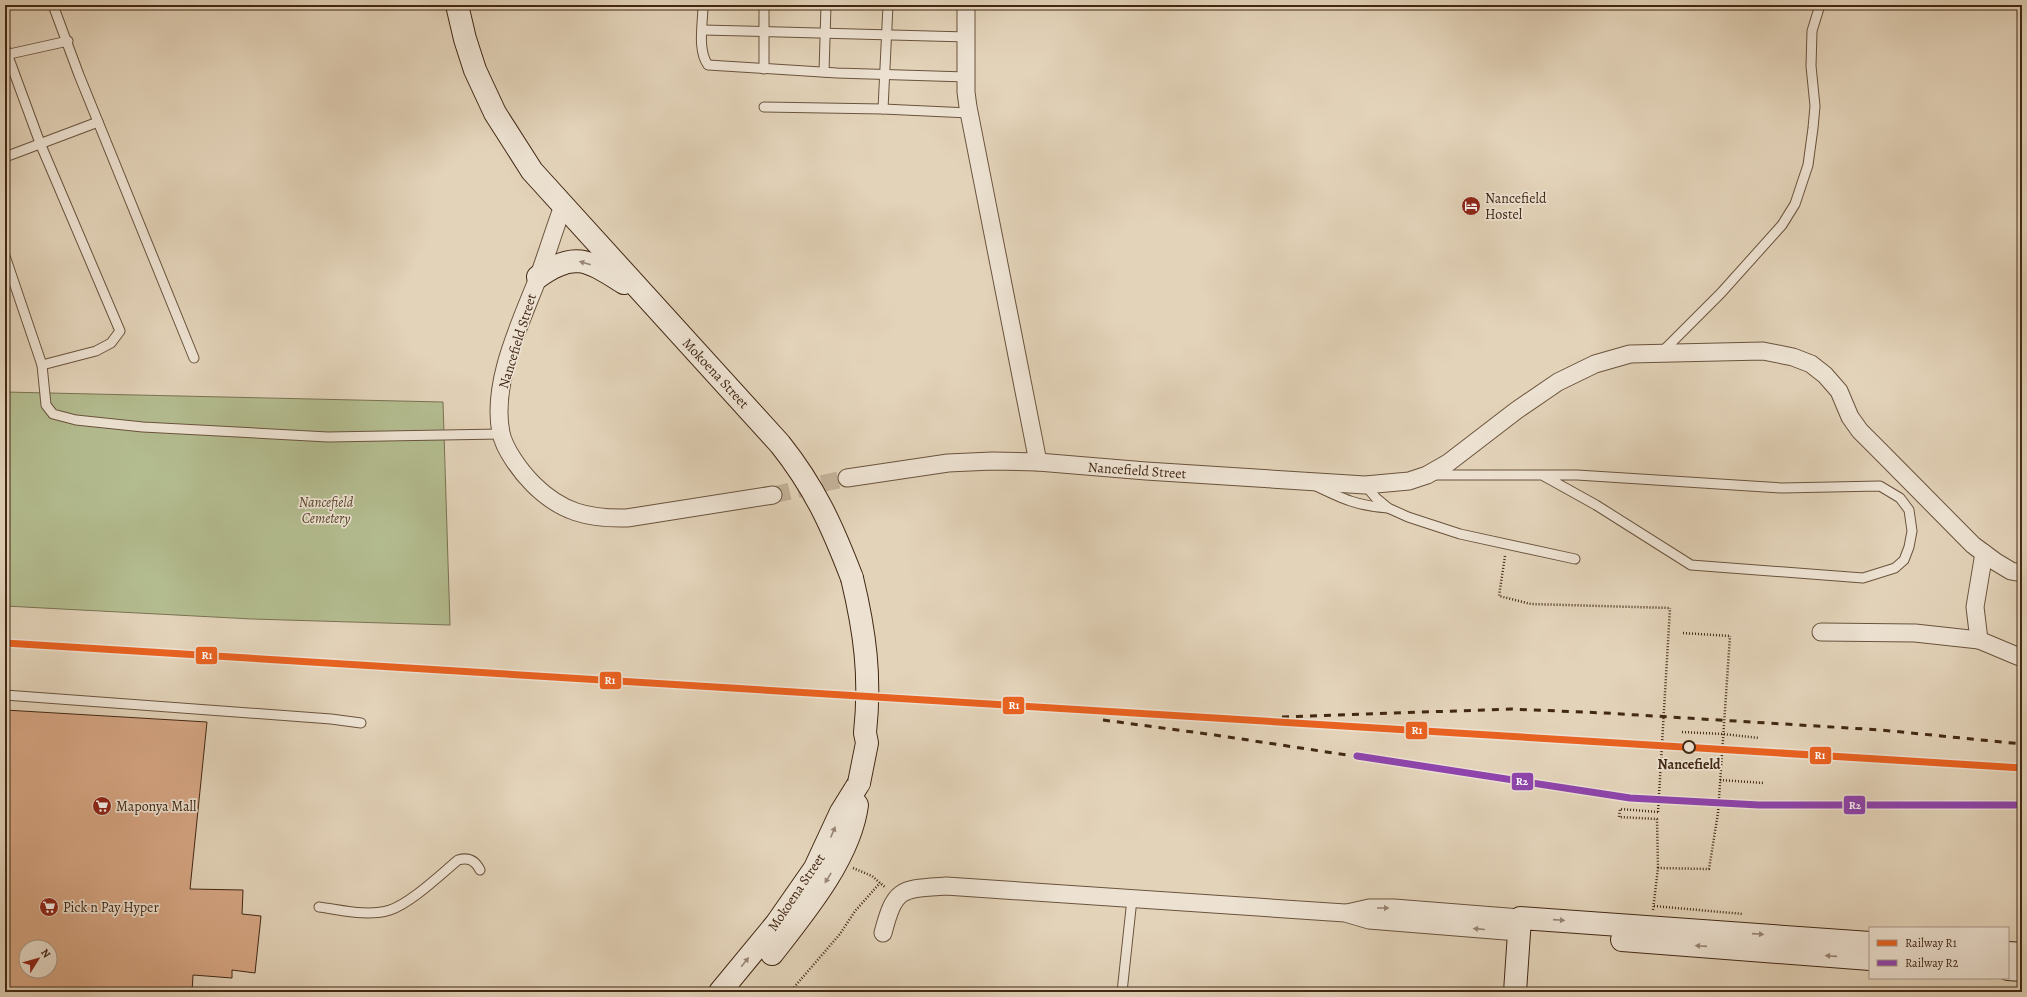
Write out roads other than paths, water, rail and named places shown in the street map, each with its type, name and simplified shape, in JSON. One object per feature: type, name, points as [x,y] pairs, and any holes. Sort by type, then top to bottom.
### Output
[{"type":"main road","name":"Mokoena Street","points":[[457,5],[465,39],[475,70],[495,113],[532,171],[644,296],[756,417],[798,466],[818,498],[852,578],[863,622],[868,666],[865,733],[866,743],[859,783],[830,874],[808,908],[738,992]]},
{"type":"main road","points":[[538,277],[565,261],[579,261],[601,270],[644,296]]},
{"type":"main road","name":"Mokoena Street","points":[[720,992],[776,924],[804,885],[848,814]]},
{"type":"main road","points":[[1519,925],[1651,927],[1869,943]]},
{"type":"main road","points":[[1519,925],[1869,959]]},
{"type":"main road","points":[[1515,992],[1519,925]]},
{"type":"main road","points":[[2009,953],[2022,954]]},
{"type":"main road","points":[[2009,969],[2022,970]]},
{"type":"street","points":[[966,5],[966,92],[969,113],[1038,462]]},
{"type":"street","name":"Nancefield Street","points":[[563,206],[523,316],[500,389],[499,412],[501,434],[512,457],[529,480],[543,494],[565,508],[585,515],[608,518],[627,518],[773,495]]},
{"type":"street","name":"Nancefield Street","points":[[847,478],[948,463],[1038,462],[1365,485],[1409,481],[1427,475],[1448,463],[1517,410],[1558,382],[1595,364],[1630,354],[1763,351],[1793,357],[1811,364],[1825,375],[1838,391],[1850,417],[1860,431],[1973,545],[2011,571],[2022,573]]},
{"type":"street","points":[[1979,640],[1975,607],[1984,553]]},
{"type":"street","points":[[1821,632],[1915,633],[1979,640],[2022,658]]},
{"type":"street","points":[[883,933],[893,902],[910,889],[946,886],[1345,913],[1368,908],[1394,908],[1519,925]]},
{"type":"lane","points":[[53,5],[68,41],[79,75],[194,358]]},
{"type":"lane","points":[[703,5],[704,55],[708,65],[824,72],[966,77]]},
{"type":"lane","points":[[764,5],[764,69]]},
{"type":"lane","points":[[824,72],[826,5]]},
{"type":"lane","points":[[883,109],[884,74],[888,36],[888,5]]},
{"type":"lane","points":[[1662,353],[1721,293],[1782,225],[1795,204],[1808,165],[1813,128],[1815,106],[1811,66],[1812,31],[1820,5]]},
{"type":"lane","points":[[703,30],[967,37]]},
{"type":"lane","points":[[42,365],[96,351],[111,343],[120,331],[40,143],[6,52],[68,41]]},
{"type":"lane","points":[[764,107],[883,109],[969,113]]},
{"type":"lane","points":[[5,156],[98,122]]},
{"type":"lane","points":[[5,256],[42,365],[46,405],[53,414],[76,420],[143,427],[328,437],[501,434]]},
{"type":"lane","points":[[1427,475],[1542,475],[1577,475],[1782,488],[1880,486],[1900,498],[1909,510],[1912,531],[1909,547],[1904,560],[1894,568],[1863,578],[1691,565],[1596,506],[1542,475]]},
{"type":"lane","points":[[1307,481],[1347,501],[1370,507],[1388,508]]},
{"type":"lane","points":[[1365,485],[1376,498],[1388,508],[1408,517],[1460,534],[1575,559]]},
{"type":"lane","points":[[5,695],[331,719],[361,723]]},
{"type":"lane","points":[[320,908],[361,912],[390,910],[403,904],[458,860],[464,858],[470,859],[478,865],[480,870]]},
{"type":"lane","points":[[1122,992],[1132,899]]},
{"type":"tunnel","points":[[773,495],[847,478]]},
{"type":"railway","points":[[5,643],[2022,768]]},
{"type":"railway","points":[[1282,717],[1511,709],[1605,713],[1881,730],[2022,744]]},
{"type":"railway","points":[[1103,720],[1215,735],[1630,798],[1759,805],[2022,805]]},
{"type":"rail line","name":"R1","points":[[5,643],[2022,768]]},
{"type":"rail line","name":"R2","points":[[1357,756],[1630,798],[1759,805],[2022,805]]},
{"type":"place","name":"Nancefield Hostel","points":[[1471,206]]},
{"type":"place","name":"Nancefield","points":[[1689,747]]},
{"type":"place","name":"Maponya Mall","points":[[102,806]]},
{"type":"place","name":"Pick n Pay Hyper","points":[[49,907]]},
{"type":"park label","name":"Nancefield Cemetery","points":[[326,510]]}]
